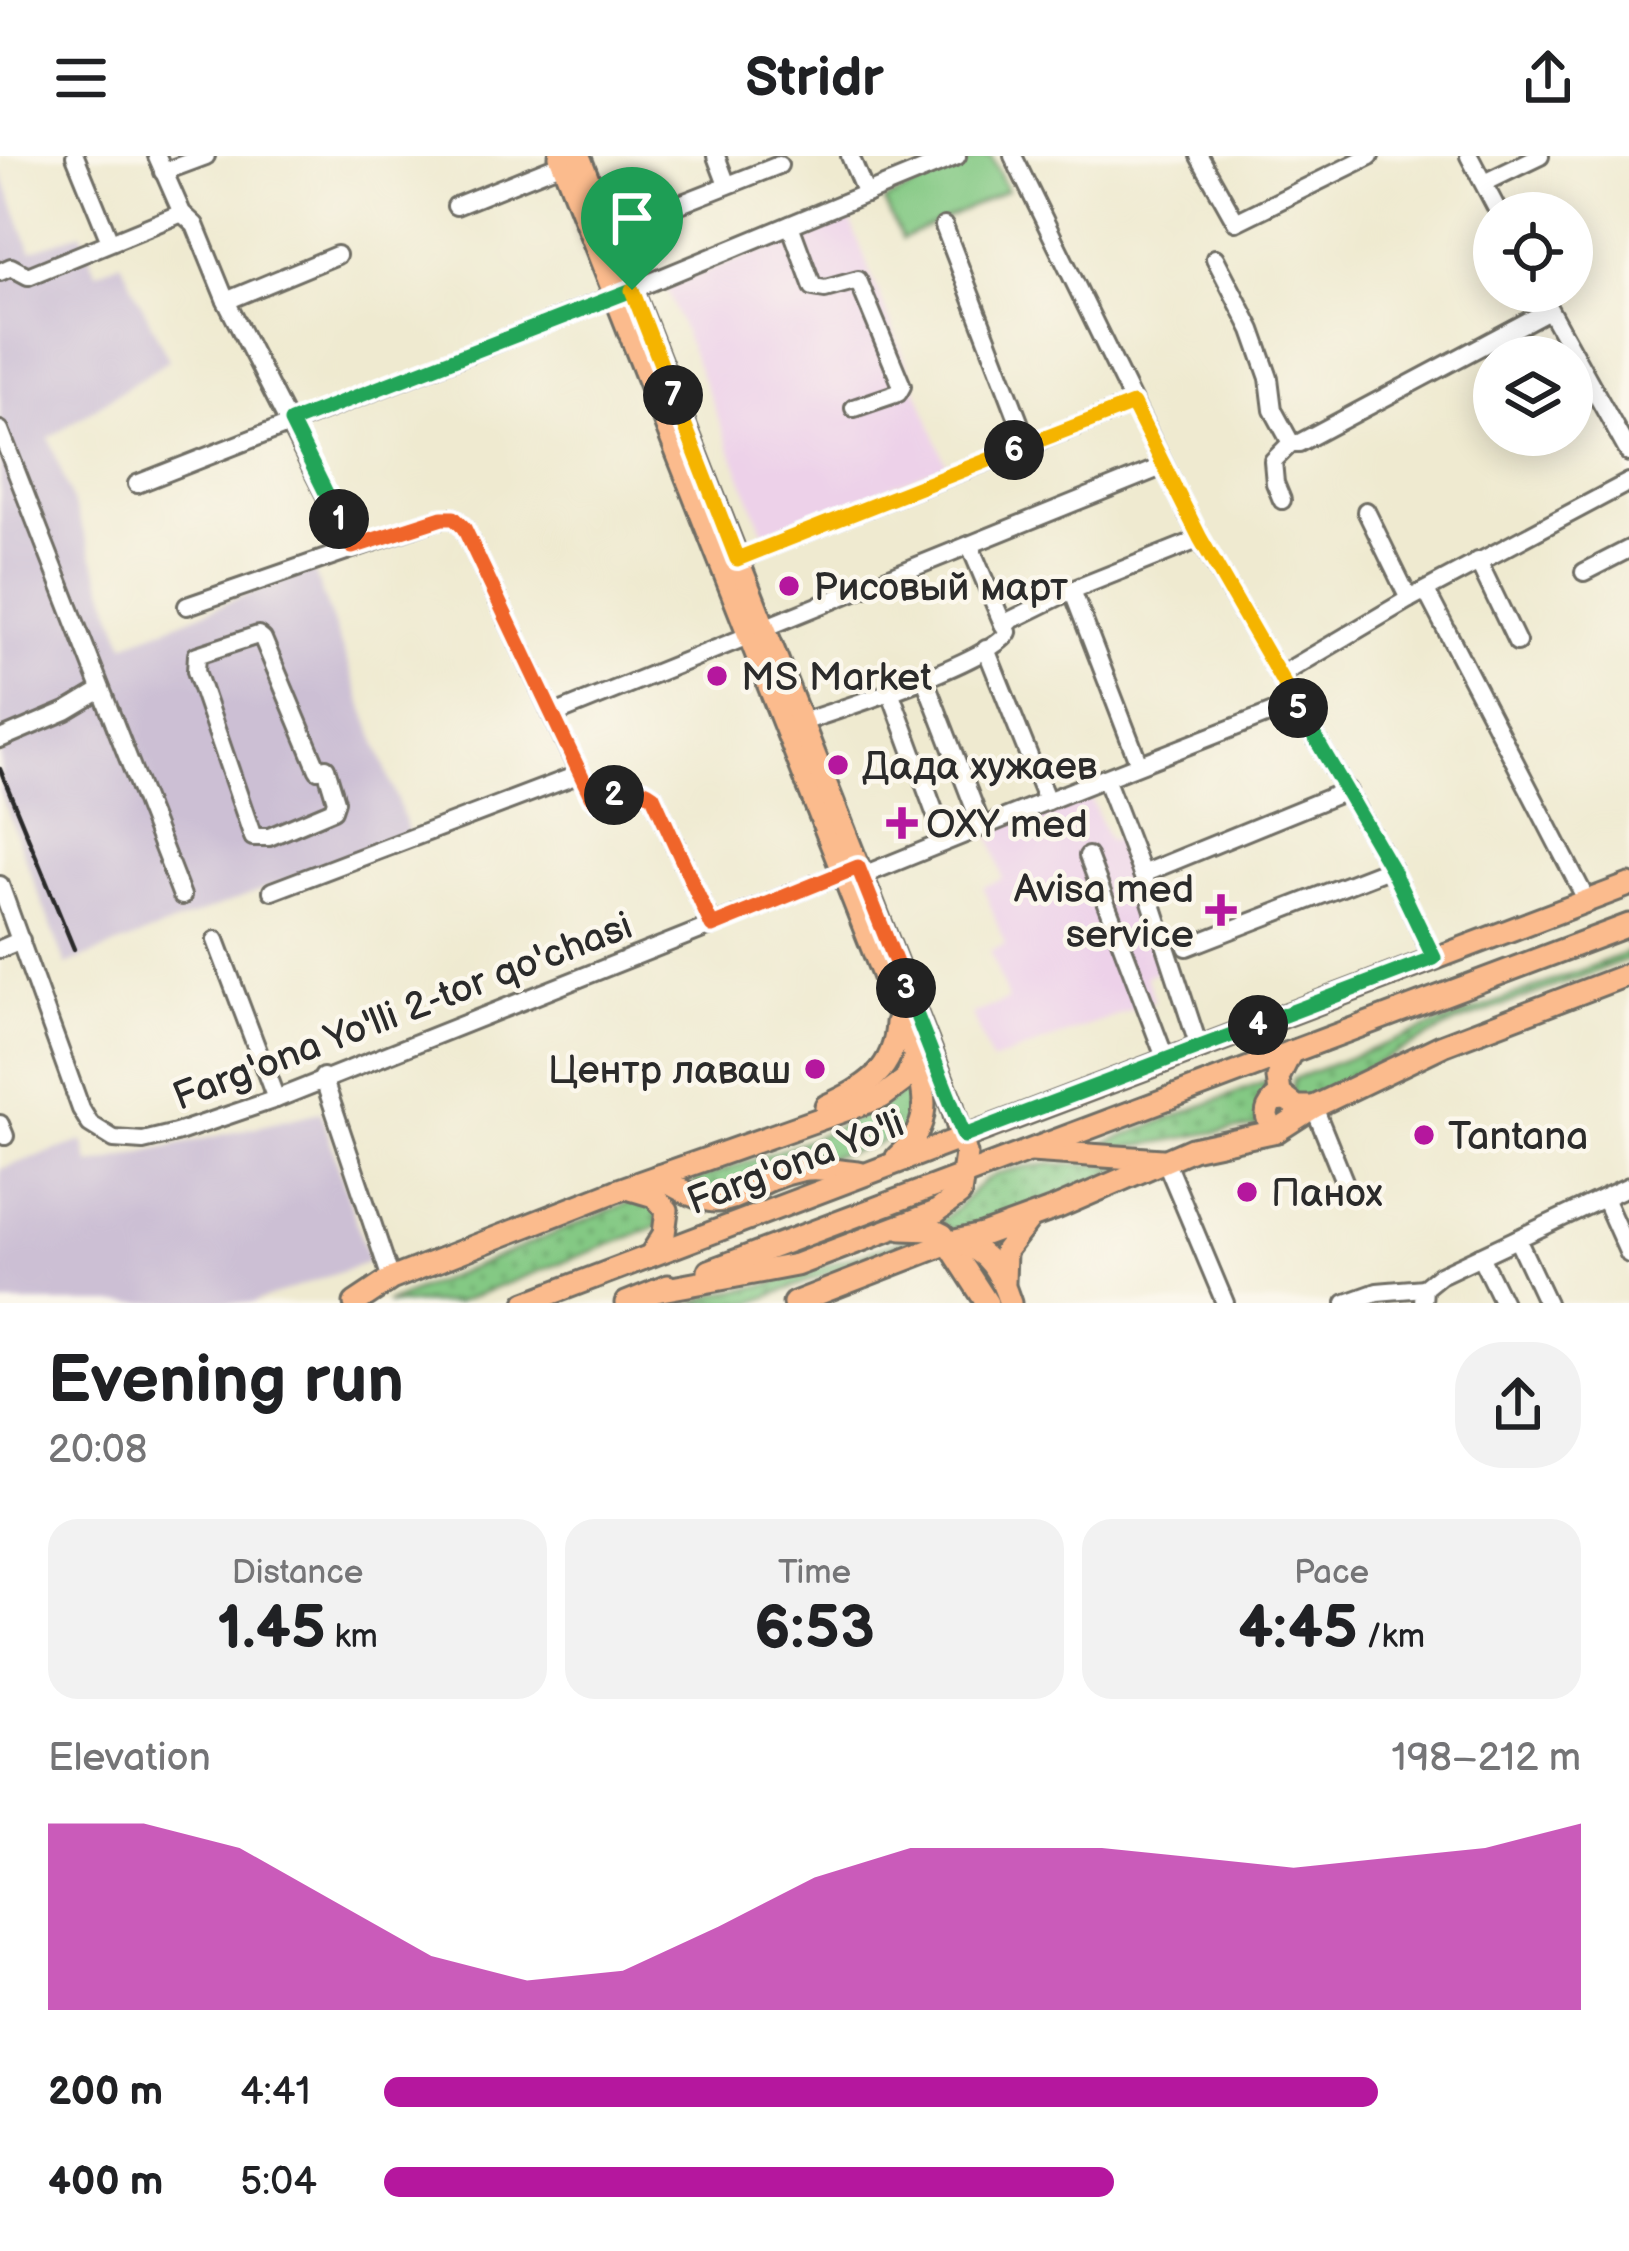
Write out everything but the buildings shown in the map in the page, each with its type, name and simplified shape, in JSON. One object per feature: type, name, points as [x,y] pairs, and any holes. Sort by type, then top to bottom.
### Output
[{"type":"main road","points":[[567,158],[609,232],[623,293],[854,872]]},
{"type":"main road","points":[[567,158],[737,559],[756,632],[802,722],[908,1018],[964,1136],[966,1172],[954,1202],[796,1265],[656,1291]]},
{"type":"main road","name":"Farg'ona Yo'li","points":[[526,1303],[1629,885]]},
{"type":"main road","name":"Farg'ona Yo'li","points":[[626,1303],[1629,925]]},
{"type":"main road","points":[[794,1303],[951,1242],[1033,1216],[1192,1149],[1277,1131],[1314,1107],[1443,1045],[1629,974]]},
{"type":"main road","points":[[658,1176],[690,1196],[715,1202],[802,1169],[875,1169],[912,1143],[923,1123],[926,1094],[908,1018]]},
{"type":"main road","points":[[683,1167],[870,1083],[891,1059],[908,1018]]},
{"type":"main road","points":[[1283,1099],[1278,1078],[1291,1052]]},
{"type":"main road","points":[[355,1303],[392,1279],[626,1187],[882,1097],[906,1079],[915,1056]]},
{"type":"main road","points":[[1277,1131],[1268,1122],[1267,1110],[1274,1100],[1314,1107]]},
{"type":"main road","points":[[1024,1151],[1165,1160]]},
{"type":"main road","points":[[626,1187],[654,1196],[667,1210],[664,1234],[652,1254]]},
{"type":"main road","points":[[1001,1299],[1006,1248],[1033,1216]]},
{"type":"main road","points":[[889,1229],[933,1230],[951,1242],[976,1247],[989,1256],[1001,1299]]},
{"type":"street","points":[[75,156],[110,239]]},
{"type":"street","points":[[206,156],[160,164],[182,213],[195,225],[226,301],[352,547]]},
{"type":"street","points":[[716,156],[728,185]]},
{"type":"street","points":[[850,156],[866,194]]},
{"type":"street","points":[[137,484],[957,156]]},
{"type":"street","points":[[1013,156],[1200,538],[1348,790],[1434,958]]},
{"type":"street","points":[[1198,156],[1236,222],[1370,156]]},
{"type":"street","points":[[1469,156],[1488,192]]},
{"type":"street","points":[[1484,183],[1540,156]]},
{"type":"street","points":[[456,206],[567,158]]},
{"type":"street","points":[[609,232],[778,165]]},
{"type":"street","points":[[4,264],[28,276],[182,213]]},
{"type":"street","points":[[790,225],[813,287],[824,289],[858,280],[902,386],[898,393],[854,408]]},
{"type":"street","points":[[944,226],[1028,445]]},
{"type":"street","points":[[226,301],[337,255]]},
{"type":"street","points":[[1215,258],[1252,331],[1269,378],[1273,410],[1291,442],[1299,443],[1545,312]]},
{"type":"street","points":[[1550,312],[1629,453]]},
{"type":"street","points":[[737,559],[1133,404]]},
{"type":"street","points":[[0,430],[182,896]]},
{"type":"street","points":[[1282,500],[1273,461],[1291,442]]},
{"type":"street","points":[[552,715],[1164,466]]},
{"type":"street","points":[[1279,676],[1478,561],[1629,482]]},
{"type":"street","points":[[1366,511],[1418,595],[1587,901]]},
{"type":"street","points":[[187,606],[352,547],[454,518],[464,528],[596,801],[633,788],[644,788],[653,796],[712,926]]},
{"type":"street","points":[[1004,624],[1072,590],[1200,538]]},
{"type":"street","points":[[802,722],[1003,643],[1008,632],[970,546]]},
{"type":"street","points":[[1584,572],[1629,549]]},
{"type":"street","points":[[1478,561],[1517,641]]},
{"type":"street","points":[[1072,590],[1138,764]]},
{"type":"street","points":[[258,635],[263,639],[322,769],[336,801],[333,810],[268,837],[253,837],[196,671],[197,655],[245,638],[258,635]]},
{"type":"street","points":[[986,649],[1047,801]]},
{"type":"street","points":[[924,677],[982,826]]},
{"type":"street","points":[[0,740],[101,690]]},
{"type":"street","points":[[890,691],[945,840]]},
{"type":"street","name":"Farg'ona Yo'lli 2-tor qo'chasi","points":[[0,885],[80,1109],[97,1130],[123,1141],[143,1141],[277,1099],[712,926],[1296,704]]},
{"type":"street","points":[[272,891],[580,774]]},
{"type":"street","points":[[1105,778],[1199,1047]]},
{"type":"street","points":[[1142,874],[1348,790]]},
{"type":"street","points":[[1088,856],[1166,1060]]},
{"type":"street","points":[[1187,947],[1391,868]]},
{"type":"street","points":[[0,949],[21,940]]},
{"type":"street","points":[[216,940],[277,1099]]},
{"type":"street","points":[[323,1077],[392,1279]]},
{"type":"street","points":[[1314,1107],[1348,1191]]},
{"type":"street","points":[[1165,1160],[1225,1303]]},
{"type":"street","points":[[1346,1303],[1377,1292],[1424,1295],[1480,1256],[1629,1186]]},
{"type":"street","points":[[1604,1198],[1629,1254]]},
{"type":"street","points":[[1517,1239],[1547,1303]]},
{"type":"street","points":[[1480,1256],[1503,1303]]},
{"type":"shaded area","points":[[0,168],[31,251],[81,232],[96,272],[121,262],[169,360],[49,438],[125,644],[313,568],[409,833],[66,965],[0,793]]},
{"type":"shaded area","points":[[849,217],[946,464],[765,536],[666,287]]},
{"type":"shaded area","points":[[1089,793],[1108,841],[1120,838],[1164,969],[1146,976],[1155,1001],[991,1062],[972,1014],[1008,1000],[990,951],[1005,945],[983,887],[1003,879],[989,831]]},
{"type":"shaded area","points":[[321,1112],[369,1262],[252,1303],[0,1303],[0,1169],[83,1141],[90,1165]]},
{"type":"green space","points":[[981,156],[991,156],[1007,190],[902,239],[884,201]]},
{"type":"green space","points":[[1629,952],[1629,959],[1456,1023],[1301,1101],[1291,1095],[1293,1079]]},
{"type":"green space","points":[[1270,1080],[1259,1127],[1124,1147],[1104,1148],[1102,1144]]},
{"type":"green space","points":[[913,1084],[915,1105],[908,1128],[873,1146],[781,1169],[734,1189],[711,1190],[691,1182],[834,1129]]},
{"type":"green space","points":[[1051,1164],[1129,1166],[967,1232],[952,1230],[939,1221],[990,1178]]},
{"type":"green space","points":[[635,1200],[655,1205],[659,1226],[455,1303],[386,1303]]},
{"type":"green space","points":[[924,1236],[752,1303],[693,1303],[771,1284]]},
{"type":"railway","points":[[0,769],[74,949]]},
{"type":"place","name":"Рисовый март","points":[[789,586]]},
{"type":"place","name":"MS Market","points":[[717,676]]},
{"type":"place","name":"Дада хужаев","points":[[838,765]]},
{"type":"place","name":"OXY med","points":[[902,823]]},
{"type":"place","name":"Avisa med service","points":[[1221,910]]},
{"type":"place","name":"Центр лаваш","points":[[815,1069]]},
{"type":"place","name":"Tantana","points":[[1424,1135]]},
{"type":"place","name":"Панох","points":[[1247,1192]]},
{"type":"route","points":[[632,290],[737,559],[1133,404],[1200,538],[1391,868],[1434,958],[964,1136],[858,867],[712,926],[653,796],[644,788],[633,788],[596,801],[591,796],[464,528],[454,518],[442,518],[352,547],[291,422],[632,290]]}]
